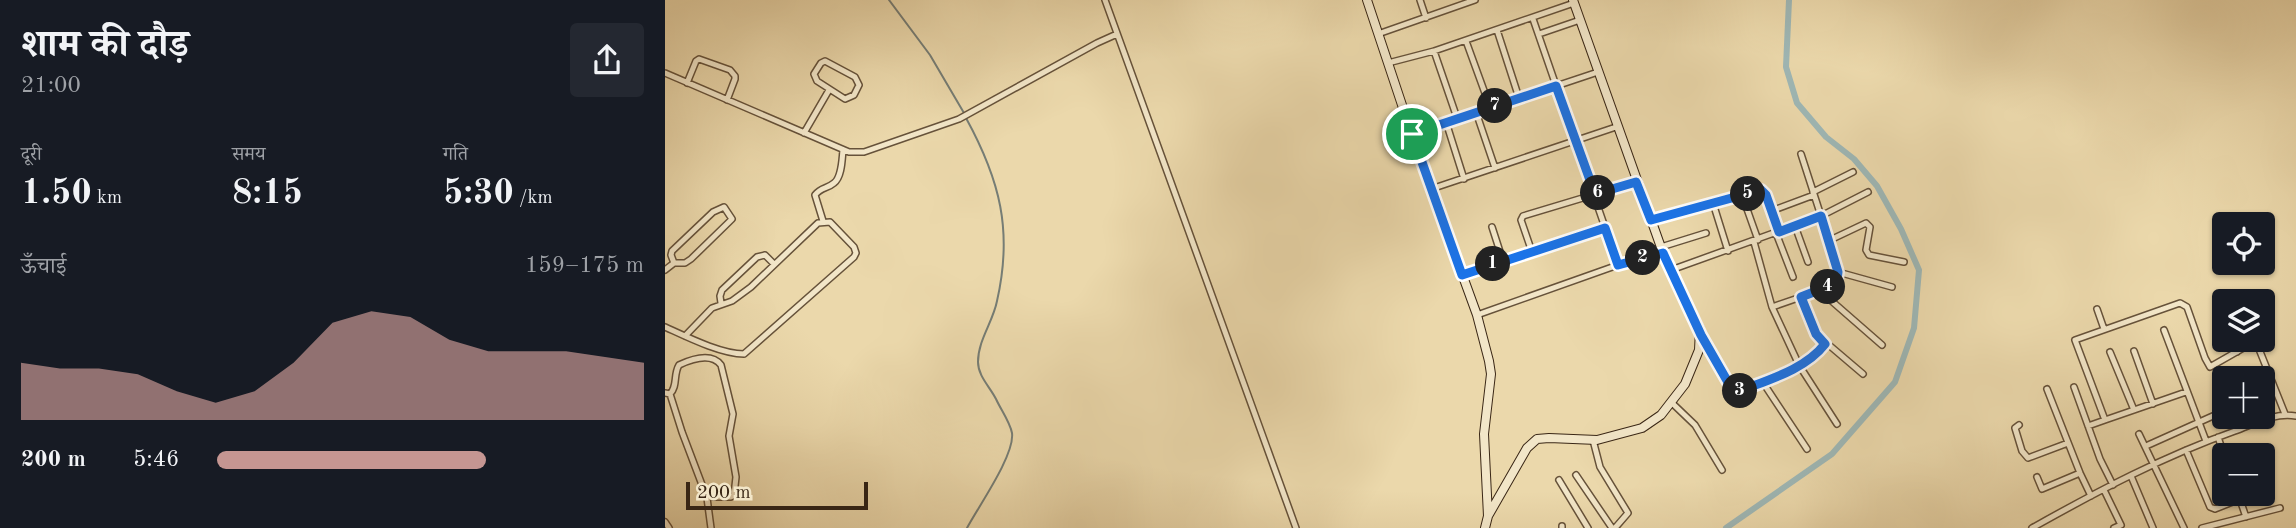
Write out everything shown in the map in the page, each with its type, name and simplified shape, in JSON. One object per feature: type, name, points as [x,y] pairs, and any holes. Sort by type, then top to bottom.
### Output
[{"type":"street","points":[[1105,0],[1296,528]]},
{"type":"street","points":[[1367,0],[1476,315],[1491,374],[1484,434],[1488,516]]},
{"type":"street","points":[[1420,0],[1426,18]]},
{"type":"street","points":[[1378,34],[1426,18],[1459,3],[1475,0]]},
{"type":"street","points":[[1388,63],[1533,19],[1574,1],[1616,127],[1662,250],[1701,335],[1733,391],[1737,392],[1799,365],[1816,356],[1825,344]]},
{"type":"street","points":[[1533,19],[1618,265]]},
{"type":"street","points":[[1538,34],[1580,20]]},
{"type":"street","points":[[1497,30],[1520,98]]},
{"type":"street","points":[[665,73],[843,150],[864,152],[960,119],[1117,34]]},
{"type":"street","points":[[1466,41],[1490,107]]},
{"type":"street","points":[[1434,51],[1457,118]]},
{"type":"street","points":[[687,83],[696,61],[703,59],[733,72],[735,76],[727,100]]},
{"type":"street","points":[[825,61],[858,81],[859,85],[850,98],[845,99],[829,90],[814,78],[821,63],[825,61]]},
{"type":"street","points":[[1412,134],[1598,72]]},
{"type":"street","points":[[804,133],[829,90]]},
{"type":"street","points":[[1476,112],[1495,168]]},
{"type":"street","points":[[1446,122],[1464,179]]},
{"type":"street","points":[[1431,189],[1616,127]]},
{"type":"street","points":[[823,221],[815,195],[821,188],[837,180],[843,150]]},
{"type":"street","points":[[1772,307],[1834,284],[1837,280],[1838,272],[1801,154]]},
{"type":"street","points":[[1771,211],[1853,172]]},
{"type":"street","points":[[1532,252],[1521,218],[1525,215],[1636,182]]},
{"type":"street","points":[[1651,220],[1762,191],[1793,277]]},
{"type":"street","points":[[1671,270],[1821,216],[1868,192]]},
{"type":"street","points":[[1742,195],[1772,307],[1799,365],[1837,424]]},
{"type":"street","points":[[1713,203],[1728,251]]},
{"type":"street","points":[[665,270],[674,262],[685,263],[691,259],[729,222],[729,212],[724,207],[713,212],[672,251],[674,262]]},
{"type":"street","points":[[665,327],[702,344],[741,355],[750,351],[856,253],[854,247],[830,222],[823,221],[732,301],[712,308],[685,336]]},
{"type":"street","points":[[1828,241],[1866,223],[1870,227],[1866,250],[1869,255],[1904,262]]},
{"type":"street","points":[[1795,226],[1808,262]]},
{"type":"street","points":[[1492,227],[1503,261]]},
{"type":"street","points":[[1462,275],[1605,228]]},
{"type":"street","points":[[1476,315],[1706,233]]},
{"type":"street","points":[[721,303],[719,296],[722,290],[757,257],[765,255],[774,264]]},
{"type":"street","points":[[1838,272],[1892,287]]},
{"type":"street","points":[[1819,290],[1882,345]]},
{"type":"street","points":[[1801,297],[1816,334],[1863,374]]},
{"type":"street","points":[[2105,420],[2075,340],[2184,304],[2207,365],[2213,366],[2237,352]]},
{"type":"street","points":[[2097,309],[2104,329]]},
{"type":"street","points":[[2164,330],[2206,441]]},
{"type":"street","points":[[1485,528],[1488,516],[1527,448],[1538,439],[1593,440],[1642,428],[1661,415],[1685,384],[1699,349],[1701,335]]},
{"type":"street","points":[[2134,351],[2153,404]]},
{"type":"street","points":[[2110,352],[2134,410]]},
{"type":"street","points":[[2262,352],[2285,414]]},
{"type":"street","points":[[706,497],[734,495],[736,486],[729,436],[733,414],[721,365],[718,360],[712,358],[691,360],[679,365],[675,387],[668,393],[706,497],[711,513],[711,528]]},
{"type":"street","points":[[1762,381],[1807,449]]},
{"type":"street","points":[[2074,387],[2113,485]]},
{"type":"street","points":[[2047,388],[2091,496]]},
{"type":"street","points":[[2088,426],[2186,392]]},
{"type":"street","points":[[1671,402],[1695,425],[1722,470]]},
{"type":"street","points":[[2275,417],[2285,414],[2296,416]]},
{"type":"street","points":[[2145,446],[2212,416]]},
{"type":"street","points":[[2019,425],[2015,428],[2022,452],[2028,458],[2068,443]]},
{"type":"street","points":[[2032,528],[2155,464],[2240,429]]},
{"type":"street","points":[[2139,434],[2184,528]]},
{"type":"street","points":[[2218,437],[2220,443]]},
{"type":"street","points":[[1576,475],[1614,528],[1628,513],[1600,467],[1593,440]]},
{"type":"street","points":[[2186,450],[2210,507],[2214,509],[2220,506]]},
{"type":"street","points":[[2037,477],[2042,489],[2080,472]]},
{"type":"street","points":[[2131,476],[2153,528]]},
{"type":"street","points":[[1559,480],[1588,528]]},
{"type":"street","points":[[2103,490],[2121,525],[2114,528]]},
{"type":"street","points":[[2242,506],[2246,517]]},
{"type":"street","points":[[2202,528],[2280,508]]},
{"type":"street","points":[[665,522],[669,528]]},
{"type":"waterway","points":[[889,0],[930,55],[964,113]]},
{"type":"waterway","points":[[1726,528],[1832,454],[1895,382],[1914,328],[1919,270],[1901,229],[1877,186],[1854,159],[1826,137],[1797,103],[1786,67],[1789,0]]},
{"type":"waterway","points":[[966,118],[995,185],[1003,229],[1002,276],[995,309],[980,346],[978,362],[982,377],[1012,433],[1002,467],[967,528]]},
{"type":"route","points":[[1556,86],[1595,194],[1636,182],[1651,220],[1761,190],[1766,195],[1779,232],[1821,216],[1838,272],[1837,280],[1834,284],[1801,297],[1816,334],[1825,344],[1816,356],[1799,365],[1737,392],[1733,391],[1701,335],[1663,253],[1618,265],[1605,228],[1462,275],[1412,134],[1556,86]]}]
